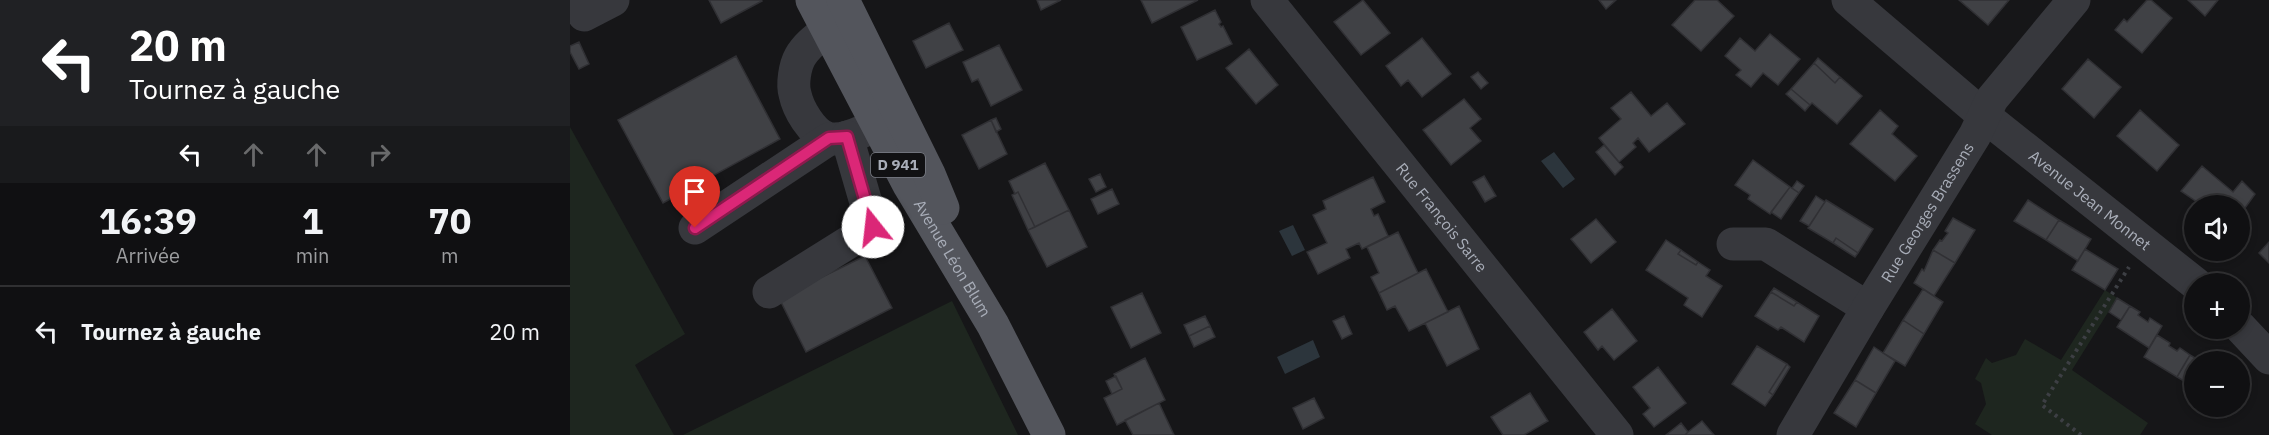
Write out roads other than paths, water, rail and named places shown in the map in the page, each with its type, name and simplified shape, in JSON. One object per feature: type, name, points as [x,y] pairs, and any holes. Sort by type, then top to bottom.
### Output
[{"type":"main road","name":"Avenue Léon Blum","points":[[812,0],[909,185],[993,325],[1049,435]]},
{"type":"main road","name":"Avenue Léon Blum","points":[[843,0],[929,174],[993,325]]},
{"type":"street","points":[[575,0],[584,15],[613,0]]},
{"type":"street","name":"Rue François Sarre","points":[[1267,0],[1604,430]]},
{"type":"street","name":"Avenue Jean Monnet","points":[[1848,0],[1983,116],[2184,274]]},
{"type":"street","name":"Rue Georges Brassens","points":[[1793,435],[1975,135],[1992,99],[2074,0]]},
{"type":"street","points":[[827,30],[809,46],[800,58],[795,75],[794,94],[812,130],[838,138]]},
{"type":"street","points":[[695,228],[838,138],[877,125]]},
{"type":"street","points":[[769,292],[873,227],[838,138]]},
{"type":"street","points":[[1733,244],[1766,244],[1868,308]]},
{"type":"street","points":[[2250,338],[2269,358]]}]
